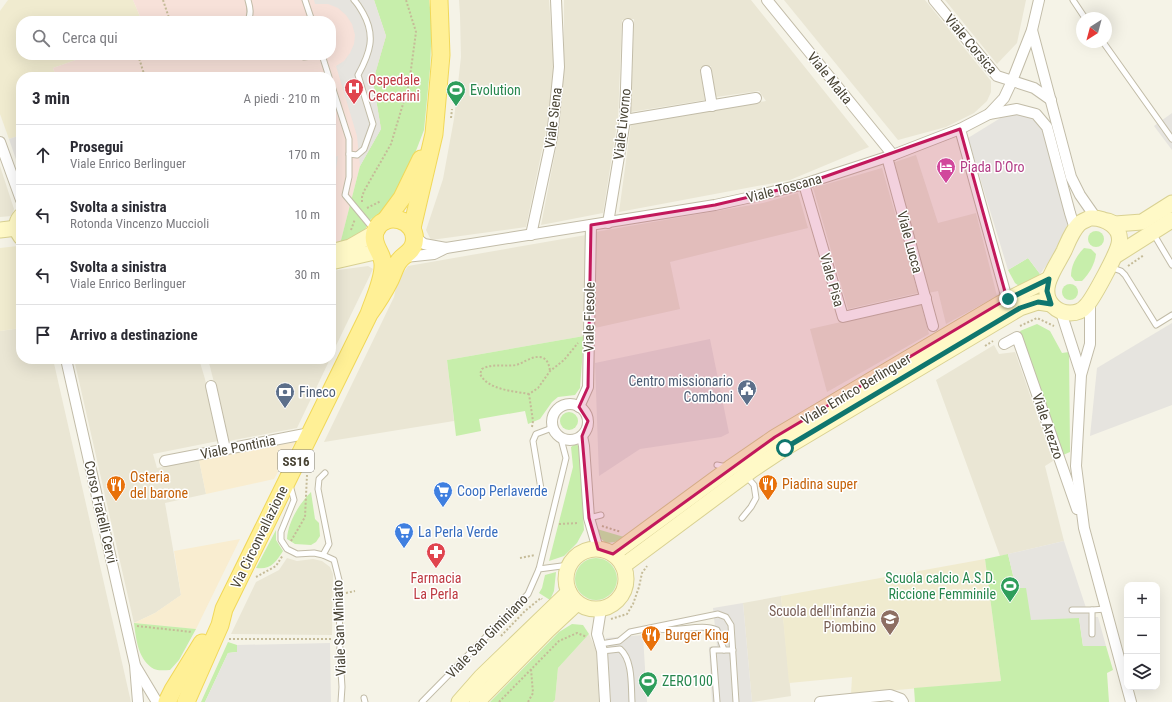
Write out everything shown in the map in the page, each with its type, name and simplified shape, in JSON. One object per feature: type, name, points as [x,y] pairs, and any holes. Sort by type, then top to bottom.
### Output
[{"type":"main road","name":"Via Circonvallazione","points":[[369,314],[383,295],[398,261],[413,247],[413,233],[434,134],[441,55],[439,0]]},
{"type":"main road","name":"Via Circonvallazione","points":[[224,609],[369,314],[382,276],[383,264],[375,242],[380,227],[402,198],[434,134]]},
{"type":"main road","points":[[1056,308],[1047,291],[1049,279],[1075,229],[1084,221],[1102,220],[1114,224],[1142,222],[1172,204]]},
{"type":"main road","points":[[336,251],[350,247],[390,219],[400,219],[408,224],[413,233]]},
{"type":"main road","points":[[1102,220],[1113,225],[1119,237],[1115,265]]},
{"type":"main road","points":[[1090,301],[1115,265],[1156,238],[1172,220]]},
{"type":"main road","points":[[0,230],[16,228]]},
{"type":"main road","points":[[336,261],[379,251],[383,255],[392,258],[402,257]]},
{"type":"main road","name":"Viale Enrico Berlinguer","points":[[618,560],[642,531],[724,466],[1008,299],[1049,279]]},
{"type":"main road","name":"Viale Enrico Berlinguer","points":[[618,560],[785,448],[1020,308],[1038,302],[1072,313],[1082,310],[1090,301]]},
{"type":"main road","points":[[598,549],[606,551],[618,560],[626,579],[623,592],[610,606],[601,609],[593,609],[585,607],[573,598],[566,579],[569,565],[574,558],[589,550],[598,549]]},
{"type":"main road","points":[[458,702],[482,677],[573,598]]},
{"type":"main road","points":[[477,702],[542,635],[573,598]]},
{"type":"main road","name":"SS16","points":[[158,701],[173,690],[214,622],[224,609]]},
{"type":"main road","name":"SS16","points":[[186,702],[220,625],[224,609]]},
{"type":"street","name":"Viale Siena","points":[[531,235],[552,137],[556,106],[560,67],[556,0]]},
{"type":"street","name":"Viale Malta","points":[[767,0],[890,156]]},
{"type":"street","name":"Viale Corsica","points":[[934,0],[997,76],[1012,81]]},
{"type":"street","name":"Viale Toscana","points":[[402,257],[434,254],[446,248],[715,205],[756,196],[804,184],[890,156],[960,129],[989,114],[1004,98],[1032,30],[1039,0]]},
{"type":"street","name":"Viale Livorno","points":[[608,222],[625,120],[628,24]]},
{"type":"street","points":[[1032,30],[1071,177],[1080,194],[1102,220]]},
{"type":"street","points":[[706,71],[712,106]]},
{"type":"street","points":[[1012,81],[1034,88],[1051,100]]},
{"type":"street","points":[[625,120],[756,98]]},
{"type":"street","points":[[989,114],[1016,109],[1036,114],[1047,127],[1075,229]]},
{"type":"street","points":[[960,129],[1008,299]]},
{"type":"street","points":[[0,142],[16,186]]},
{"type":"street","name":"Viale Lucca","points":[[890,156],[933,326]]},
{"type":"street","name":"Viale Pisa","points":[[804,184],[843,317],[926,298]]},
{"type":"street","name":"Viale Fiesole","points":[[579,407],[588,387],[591,225]]},
{"type":"street","name":"Viale Toscana","points":[[413,233],[424,244],[446,248]]},
{"type":"street","name":"Viale Arezzo","points":[[1084,528],[1076,466],[1081,376],[1090,344],[1090,301]]},
{"type":"street","name":"Viale Arezzo","points":[[1056,308],[1081,376]]},
{"type":"street","name":"Viale Arezzo","points":[[1004,344],[1017,337],[1084,528],[1131,702]]},
{"type":"street","name":"Corso Fratelli Cervi","points":[[67,364],[135,665],[138,702]]},
{"type":"street","points":[[211,386],[225,449]]},
{"type":"street","points":[[567,404],[573,404],[579,407],[584,410],[588,421],[585,432],[582,436],[572,441],[561,439],[552,428],[551,422],[556,410],[567,404]]},
{"type":"street","name":"Viale Pontinia","points":[[165,461],[310,433]]},
{"type":"street","points":[[582,436],[589,518],[598,549]]},
{"type":"street","points":[[601,609],[597,634],[601,648],[605,702]]},
{"type":"street","name":"Corso Fratelli Cervi","points":[[135,665],[158,701]]},
{"type":"street","points":[[820,702],[890,695],[900,699],[903,702]]},
{"type":"lane","points":[[248,0],[249,16]]},
{"type":"lane","points":[[305,0],[310,16]]},
{"type":"lane","points":[[349,154],[358,155],[364,149],[373,124],[358,75],[367,60],[371,41],[368,21],[354,0]]},
{"type":"lane","points":[[1072,0],[1081,12]]},
{"type":"lane","points":[[1107,48],[1172,139]]},
{"type":"lane","points":[[324,60],[327,72]]},
{"type":"lane","points":[[336,99],[349,139],[349,177],[345,195],[358,211],[380,227]]},
{"type":"lane","points":[[1156,238],[1172,265]]},
{"type":"lane","points":[[1115,265],[1125,275],[1156,325],[1172,315]]},
{"type":"lane","points":[[542,489],[533,441],[536,434],[552,428]]},
{"type":"lane","name":"Viale San Giminiano","points":[[422,702],[528,594],[538,569],[566,458],[561,439]]},
{"type":"lane","points":[[288,478],[294,500],[281,532],[281,540],[287,549],[297,554],[314,553],[323,555],[329,544],[318,489],[319,479],[325,472]]},
{"type":"lane","points":[[742,518],[756,498],[754,486],[746,475]]},
{"type":"lane","points":[[589,518],[601,515]]},
{"type":"lane","name":"Viale San Miniato","points":[[323,555],[334,560],[339,580],[342,687],[341,702]]},
{"type":"lane","points":[[538,569],[569,565]]},
{"type":"lane","points":[[1072,610],[1106,609]]},
{"type":"lane","points":[[1092,610],[1092,634]]},
{"type":"lane","points":[[601,648],[619,641],[630,632],[718,614],[726,617],[731,625],[736,702]]},
{"type":"lane","points":[[654,627],[664,630],[713,628],[717,630],[724,650]]},
{"type":"lane","points":[[601,648],[620,649],[625,653],[629,660],[632,702]]},
{"type":"lane","points":[[717,702],[713,650],[733,650]]},
{"type":"path","points":[[163,0],[168,16]]},
{"type":"path","points":[[349,235],[358,211],[362,207],[362,197],[364,191],[391,144],[409,84],[416,32],[406,0]]},
{"type":"path","points":[[140,60],[143,72]]},
{"type":"path","points":[[1115,265],[1156,238]]},
{"type":"path","points":[[1020,327],[1037,318],[1053,325],[1057,332]]},
{"type":"path","points":[[550,371],[549,364],[546,360],[539,357],[531,358],[518,365],[488,366],[482,369],[480,374],[483,380],[488,384],[506,390],[528,394],[538,388],[550,371],[564,360],[578,342],[589,342]]},
{"type":"path","points":[[979,350],[993,342]]},
{"type":"path","points":[[528,394],[534,421],[532,427],[536,434]]},
{"type":"path","points":[[520,558],[542,553]]},
{"type":"path","points":[[498,702],[559,641],[577,633],[588,638],[603,631],[607,621],[627,614],[633,604],[642,573],[651,561]]},
{"type":"path","points":[[528,702],[533,692],[531,669]]},
{"type":"highlighted area","points":[[960,129],[1007,299],[775,437],[613,554],[598,549],[589,518],[582,436],[588,421],[579,407],[588,387],[591,225],[715,205],[804,184]]},
{"type":"shaded area","points":[[8,0],[133,0],[140,16],[16,16],[16,60],[76,60],[53,68],[54,72],[16,72],[16,137],[9,139],[0,114],[0,11]]},
{"type":"shaded area","name":"Ospedale Ceccarini","points":[[133,0],[374,0],[386,36],[381,129],[360,166],[340,244],[336,244],[336,72],[54,72],[53,68],[76,60],[336,60],[336,16],[140,16]]},
{"type":"shaded area","points":[[314,0],[374,0],[386,36],[373,81],[381,129],[360,166],[357,136],[336,66],[344,61],[354,44],[355,35],[352,24],[346,15],[338,8],[328,4],[315,4]]},
{"type":"shaded area","points":[[459,0],[549,0],[554,68],[546,131],[526,227],[431,240],[426,230],[443,179],[454,119],[461,57]]},
{"type":"shaded area","points":[[564,0],[751,0],[869,147],[790,180],[619,212],[631,124],[766,101],[759,91],[716,97],[711,66],[700,68],[705,100],[631,112],[634,19],[622,20],[618,118],[603,213],[541,225],[558,138],[564,61]]},
{"type":"shaded area","points":[[784,0],[925,0],[991,81],[991,92],[987,101],[974,113],[946,127],[898,140]]},
{"type":"shaded area","points":[[945,0],[1026,0],[1017,43],[997,64]]},
{"type":"shaded area","points":[[1172,113],[1172,150],[1154,126]]},
{"type":"shaded area","points":[[1007,114],[1022,114],[1042,126],[1065,209],[1068,224],[1052,258],[1040,274],[1028,258],[1008,270],[968,138]]},
{"type":"shaded area","points":[[16,137],[16,159],[9,139]]},
{"type":"shaded area","points":[[916,155],[938,223],[976,213],[997,296],[946,324],[938,291],[928,293],[892,163]]},
{"type":"shaded area","points":[[338,156],[336,169],[336,157]]},
{"type":"shaded area","points":[[0,166],[14,209],[12,216],[0,217]]},
{"type":"shaded area","points":[[882,168],[918,293],[848,309],[813,188]]},
{"type":"shaded area","points":[[798,193],[808,228],[670,262],[680,309],[595,328],[595,232],[763,203]]},
{"type":"shaded area","points":[[586,235],[584,336],[447,360],[454,421],[324,442],[394,297],[397,282],[408,266]]},
{"type":"shaded area","points":[[16,246],[16,329],[0,331],[0,248]]},
{"type":"shaded area","points":[[368,266],[373,269],[336,346],[336,270]]},
{"type":"shaded area","points":[[921,304],[929,334],[827,392],[810,329]]},
{"type":"shaded area","points":[[1172,323],[1172,405],[1090,436],[1097,368]]},
{"type":"shaded area","points":[[16,329],[16,364],[54,364],[131,702],[0,702],[0,331]]},
{"type":"shaded area","points":[[710,339],[729,433],[721,437],[640,449],[599,476],[595,363]]},
{"type":"shaded area","points":[[994,345],[999,354],[1015,352],[1053,461],[1045,466],[1064,541],[1000,556],[936,380]]},
{"type":"shaded area","points":[[75,364],[200,364],[218,441],[153,454],[157,468],[199,460],[206,494],[165,503],[181,595],[155,613],[134,623]]},
{"type":"shaded area","points":[[209,364],[328,364],[297,428],[229,441]]},
{"type":"shaded area","points":[[295,442],[274,479],[206,494],[199,460]]},
{"type":"shaded area","points":[[240,539],[196,629],[134,623],[155,613],[181,595],[174,551]]},
{"type":"shaded area","points":[[1064,541],[1089,617],[1098,617],[1106,646],[1083,646],[1079,618],[1031,620],[1026,588],[1016,588],[1008,554]]},
{"type":"shaded area","points":[[287,558],[297,561],[313,559],[322,561],[330,567],[333,574],[332,635],[231,634],[256,582],[279,570]]},
{"type":"shaded area","name":"Scuola dell'infanzia Piombino","points":[[985,559],[1001,681],[851,694],[852,677],[789,683],[781,596]]},
{"type":"shaded area","points":[[781,596],[791,696],[752,702],[743,603]]},
{"type":"shaded area","points":[[743,603],[752,702],[712,702],[709,647],[717,646],[713,608]]},
{"type":"shaded area","points":[[589,634],[596,650],[599,702],[553,702],[555,700],[558,668]]},
{"type":"shaded area","points":[[643,635],[647,702],[611,702],[606,638]]},
{"type":"shaded area","points":[[330,643],[331,702],[205,702],[228,653],[237,652],[237,645]]},
{"type":"green space","points":[[374,0],[429,0],[432,23],[430,69],[424,130],[397,200],[388,210],[371,219],[363,233],[340,244],[360,166],[381,129],[373,81],[386,36]]},
{"type":"green space","points":[[1093,231],[1099,231],[1104,236],[1102,245],[1099,247],[1093,247],[1088,242],[1088,236]]},
{"type":"green space","points":[[1084,248],[1091,249],[1096,254],[1095,258],[1091,269],[1085,278],[1082,281],[1075,281],[1071,276],[1073,264]]},
{"type":"green space","points":[[1028,258],[1040,274],[1032,282],[1019,286],[1015,283],[1008,270]]},
{"type":"green space","points":[[1067,284],[1073,284],[1078,289],[1076,298],[1073,300],[1067,300],[1062,295],[1062,289]]},
{"type":"green space","points":[[1037,324],[1050,331],[1062,353],[1069,352],[1070,452],[1063,455],[1020,331]]},
{"type":"green space","points":[[584,336],[580,388],[575,395],[558,397],[552,402],[540,419],[528,424],[525,411],[479,419],[481,431],[456,436],[447,360]]},
{"type":"green space","points":[[569,412],[573,413],[577,417],[577,425],[573,429],[569,430],[565,429],[561,425],[560,421],[561,417],[565,413]]},
{"type":"green space","points":[[575,444],[579,446],[584,530],[577,543],[564,556],[549,561],[573,467],[571,447]]},
{"type":"green space","points":[[311,492],[315,519],[319,523],[320,536],[316,542],[311,545],[295,544],[287,539],[289,526],[298,508]]},
{"type":"green space","points":[[597,529],[624,537],[615,542],[606,543],[599,537]]},
{"type":"green space","points":[[276,530],[276,540],[283,551],[275,562],[266,568],[256,568]]},
{"type":"green space","name":"Scuola calcio A.S.D. Riccione Femminile","points":[[1008,554],[1016,588],[1026,587],[1079,618],[1083,646],[1106,646],[1113,670],[1107,673],[1109,702],[915,702],[914,688],[1001,681],[985,559]]},
{"type":"green space","points":[[596,558],[611,564],[617,579],[611,594],[596,600],[581,594],[575,579],[581,564]]},
{"type":"green space","points":[[556,572],[554,591],[550,600],[539,593],[542,588],[545,575]]},
{"type":"green space","points":[[134,623],[196,629],[179,660],[170,670],[160,670],[154,669],[144,660],[141,655]]},
{"type":"green space","points":[[572,624],[583,625],[589,634],[558,668],[555,700],[553,702],[490,702],[559,632]]},
{"type":"green space","points":[[228,642],[237,645],[237,652],[228,653],[205,702],[201,702]]},
{"type":"place","name":"Ospedale Ceccarini","points":[[354,105]]},
{"type":"place","name":"Evolution","points":[[456,107]]},
{"type":"place","name":"Piada D'Oro","points":[[946,184]]},
{"type":"place","name":"Centro missionario Comboni","points":[[747,406]]},
{"type":"place","name":"Fineco","points":[[285,409]]},
{"type":"place","name":"Piadina super","points":[[768,501]]},
{"type":"place","name":"Osteria del barone","points":[[116,502]]},
{"type":"place","name":"Coop Perlaverde","points":[[443,508]]},
{"type":"place","name":"La Perla Verde","points":[[404,549]]},
{"type":"place","name":"Farmacia La Perla","points":[[436,569]]},
{"type":"place","name":"Scuola calcio A.S.D. Riccione Femminile","points":[[1010,603]]},
{"type":"place","name":"Scuola dell'infanzia Piombino","points":[[890,636]]},
{"type":"place","name":"Burger King","points":[[651,652]]},
{"type":"place","name":"ZERO100","points":[[648,698]]},
{"type":"route","points":[[785,448],[1020,308],[1038,302],[1051,304],[1047,291],[1049,279],[1008,299]]}]
